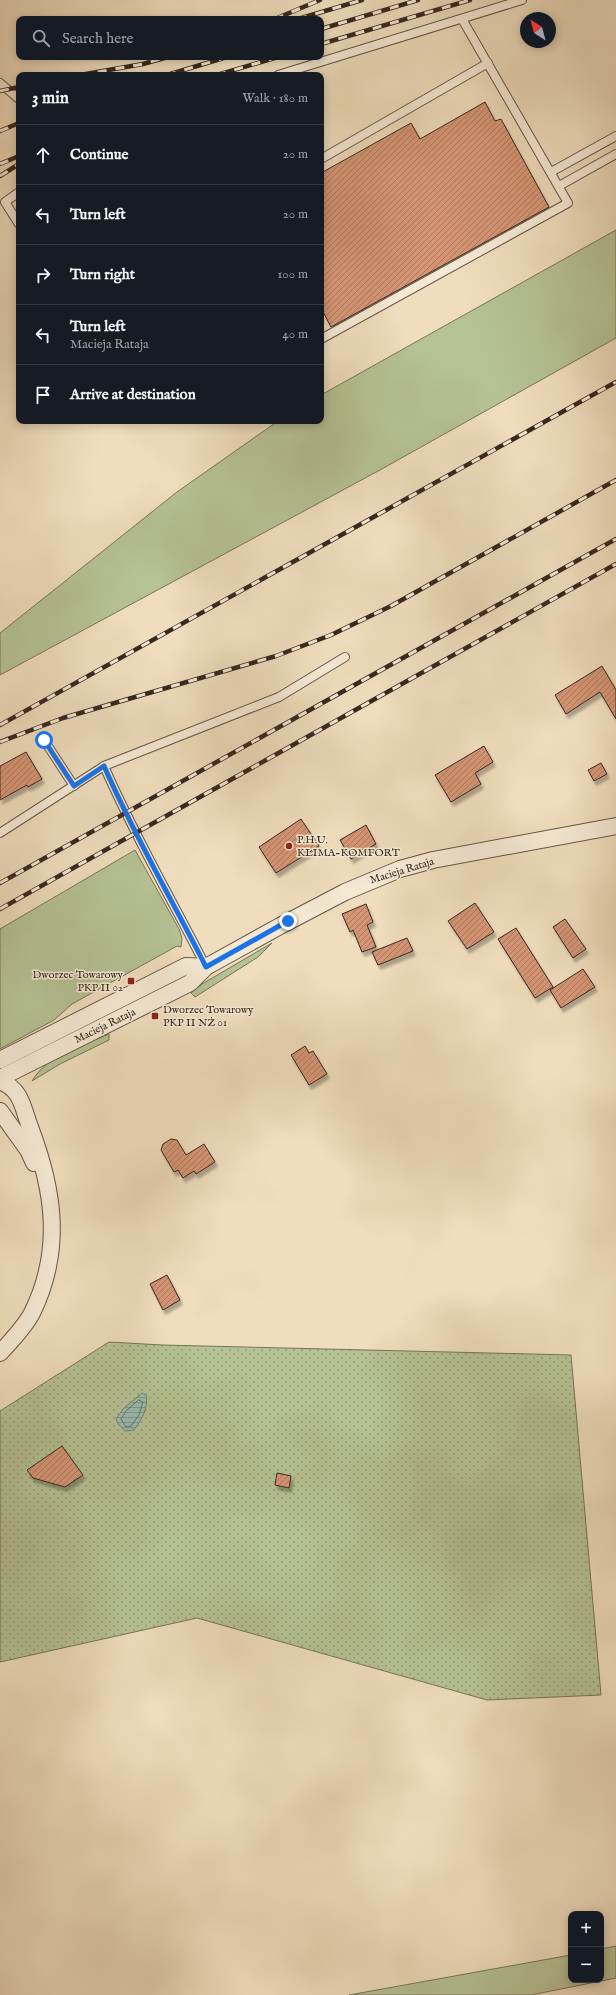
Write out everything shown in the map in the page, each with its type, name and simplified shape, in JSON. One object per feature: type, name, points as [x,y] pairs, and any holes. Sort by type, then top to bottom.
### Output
[{"type":"street","name":"Macieja Rataja","points":[[0,1080],[190,983],[206,967],[345,892],[400,870],[433,860],[616,826]]},
{"type":"street","name":"Macieja Rataja","points":[[0,1060],[186,966],[206,967]]},
{"type":"street","points":[[0,1080],[11,1086],[18,1094],[37,1147],[49,1193],[53,1237],[44,1280],[32,1313],[15,1337],[0,1354]]},
{"type":"street","points":[[0,1111],[28,1150],[49,1193]]},
{"type":"lane","points":[[288,72],[522,0]]},
{"type":"lane","points":[[324,337],[568,203],[462,19]]},
{"type":"lane","points":[[324,156],[488,63]]},
{"type":"lane","points":[[0,83],[16,96]]},
{"type":"lane","points":[[551,172],[616,136]]},
{"type":"lane","points":[[559,186],[616,154]]},
{"type":"lane","points":[[16,194],[3,204],[16,220]]},
{"type":"lane","points":[[0,833],[104,766],[279,697],[345,657]]},
{"type":"lane","points":[[44,740],[74,786]]},
{"type":"lane","points":[[104,766],[124,814],[164,885],[206,967]]},
{"type":"green space","points":[[616,230],[616,338],[380,470],[0,675],[0,633],[177,492],[274,424],[324,424],[324,393]]},
{"type":"green space","points":[[135,850],[179,929],[182,938],[181,947],[177,946],[72,1004],[54,1020],[0,1049],[0,929]]},
{"type":"green space","points":[[272,943],[258,957],[195,997],[191,993],[202,984]]},
{"type":"green space","points":[[109,1034],[109,1040],[60,1064],[32,1081],[47,1064],[56,1057]]},
{"type":"green space","points":[[109,1342],[162,1345],[571,1355],[601,1695],[487,1700],[197,1618],[0,1662],[0,1411]]},
{"type":"green space","points":[[616,1946],[616,1978],[604,1980],[604,1948]]},
{"type":"green space","points":[[568,1956],[568,1983],[591,1983],[531,1995],[349,1995]]},
{"type":"water","points":[[142,1393],[146,1395],[147,1400],[144,1414],[134,1430],[125,1431],[118,1424],[116,1419],[123,1409]]},
{"type":"building","points":[[485,102],[495,121],[501,119],[549,207],[331,327],[324,314],[324,171],[411,123],[420,139]]},
{"type":"building","points":[[602,666],[616,690],[616,719],[600,692],[566,714],[555,695]]},
{"type":"building","points":[[484,746],[493,762],[475,773],[481,784],[451,802],[435,775]]},
{"type":"building","points":[[26,752],[42,779],[28,787],[27,785],[0,800],[0,766]]},
{"type":"building","points":[[601,763],[607,774],[594,781],[588,770]]},
{"type":"building","name":"P.H.U. KLIMA-KOMFORT","points":[[301,819],[319,846],[276,873],[259,847]]},
{"type":"building","points":[[366,825],[376,844],[351,859],[340,840]]},
{"type":"building","points":[[475,903],[494,932],[467,949],[448,921]]},
{"type":"building","points":[[366,904],[373,922],[367,925],[376,947],[362,952],[353,930],[350,932],[342,914]]},
{"type":"building","points":[[565,919],[586,949],[573,958],[553,927]]},
{"type":"building","points":[[516,928],[553,987],[535,998],[498,939]]},
{"type":"building","points":[[407,938],[413,951],[378,965],[372,952]]},
{"type":"building","points":[[583,969],[595,987],[561,1008],[550,990]]},
{"type":"building","points":[[305,1046],[309,1053],[313,1051],[327,1074],[309,1085],[291,1055]]},
{"type":"building","points":[[171,1139],[177,1140],[186,1155],[204,1144],[215,1162],[196,1174],[194,1171],[183,1178],[178,1170],[174,1172],[161,1150],[163,1144]]},
{"type":"building","points":[[167,1275],[180,1300],[163,1310],[150,1284]]},
{"type":"building","points":[[62,1446],[83,1475],[65,1487],[33,1478],[27,1470]]},
{"type":"building","points":[[277,1473],[291,1476],[289,1488],[275,1485]]},
{"type":"railway","points":[[282,16],[320,0]]},
{"type":"railway","points":[[308,16],[362,0]]},
{"type":"railway","points":[[324,28],[418,0]]},
{"type":"railway","points":[[324,43],[470,0]]},
{"type":"railway","points":[[97,72],[157,60]]},
{"type":"railway","points":[[177,72],[217,60]]},
{"type":"railway","points":[[227,72],[268,60]]},
{"type":"railway","points":[[0,91],[16,88]]},
{"type":"railway","points":[[0,131],[16,124]]},
{"type":"railway","points":[[0,164],[16,157]]},
{"type":"railway","points":[[0,176],[16,166]]},
{"type":"railway","points":[[0,725],[616,382]]},
{"type":"railway","points":[[0,742],[63,718],[276,656],[331,635],[391,606],[616,480]]},
{"type":"railway","points":[[0,883],[616,539]]},
{"type":"railway","points":[[0,909],[616,564]]},
{"type":"place","name":"P.H.U. KLIMA-KOMFORT","points":[[289,846]]},
{"type":"place","name":"Dworzec Towarowy PKP II 02","points":[[131,981]]},
{"type":"place","name":"Dworzec Towarowy PKP II NŻ 01","points":[[155,1016]]},
{"type":"route","points":[[44,740],[74,786],[104,766],[124,814],[164,885],[206,967],[288,921]]}]
